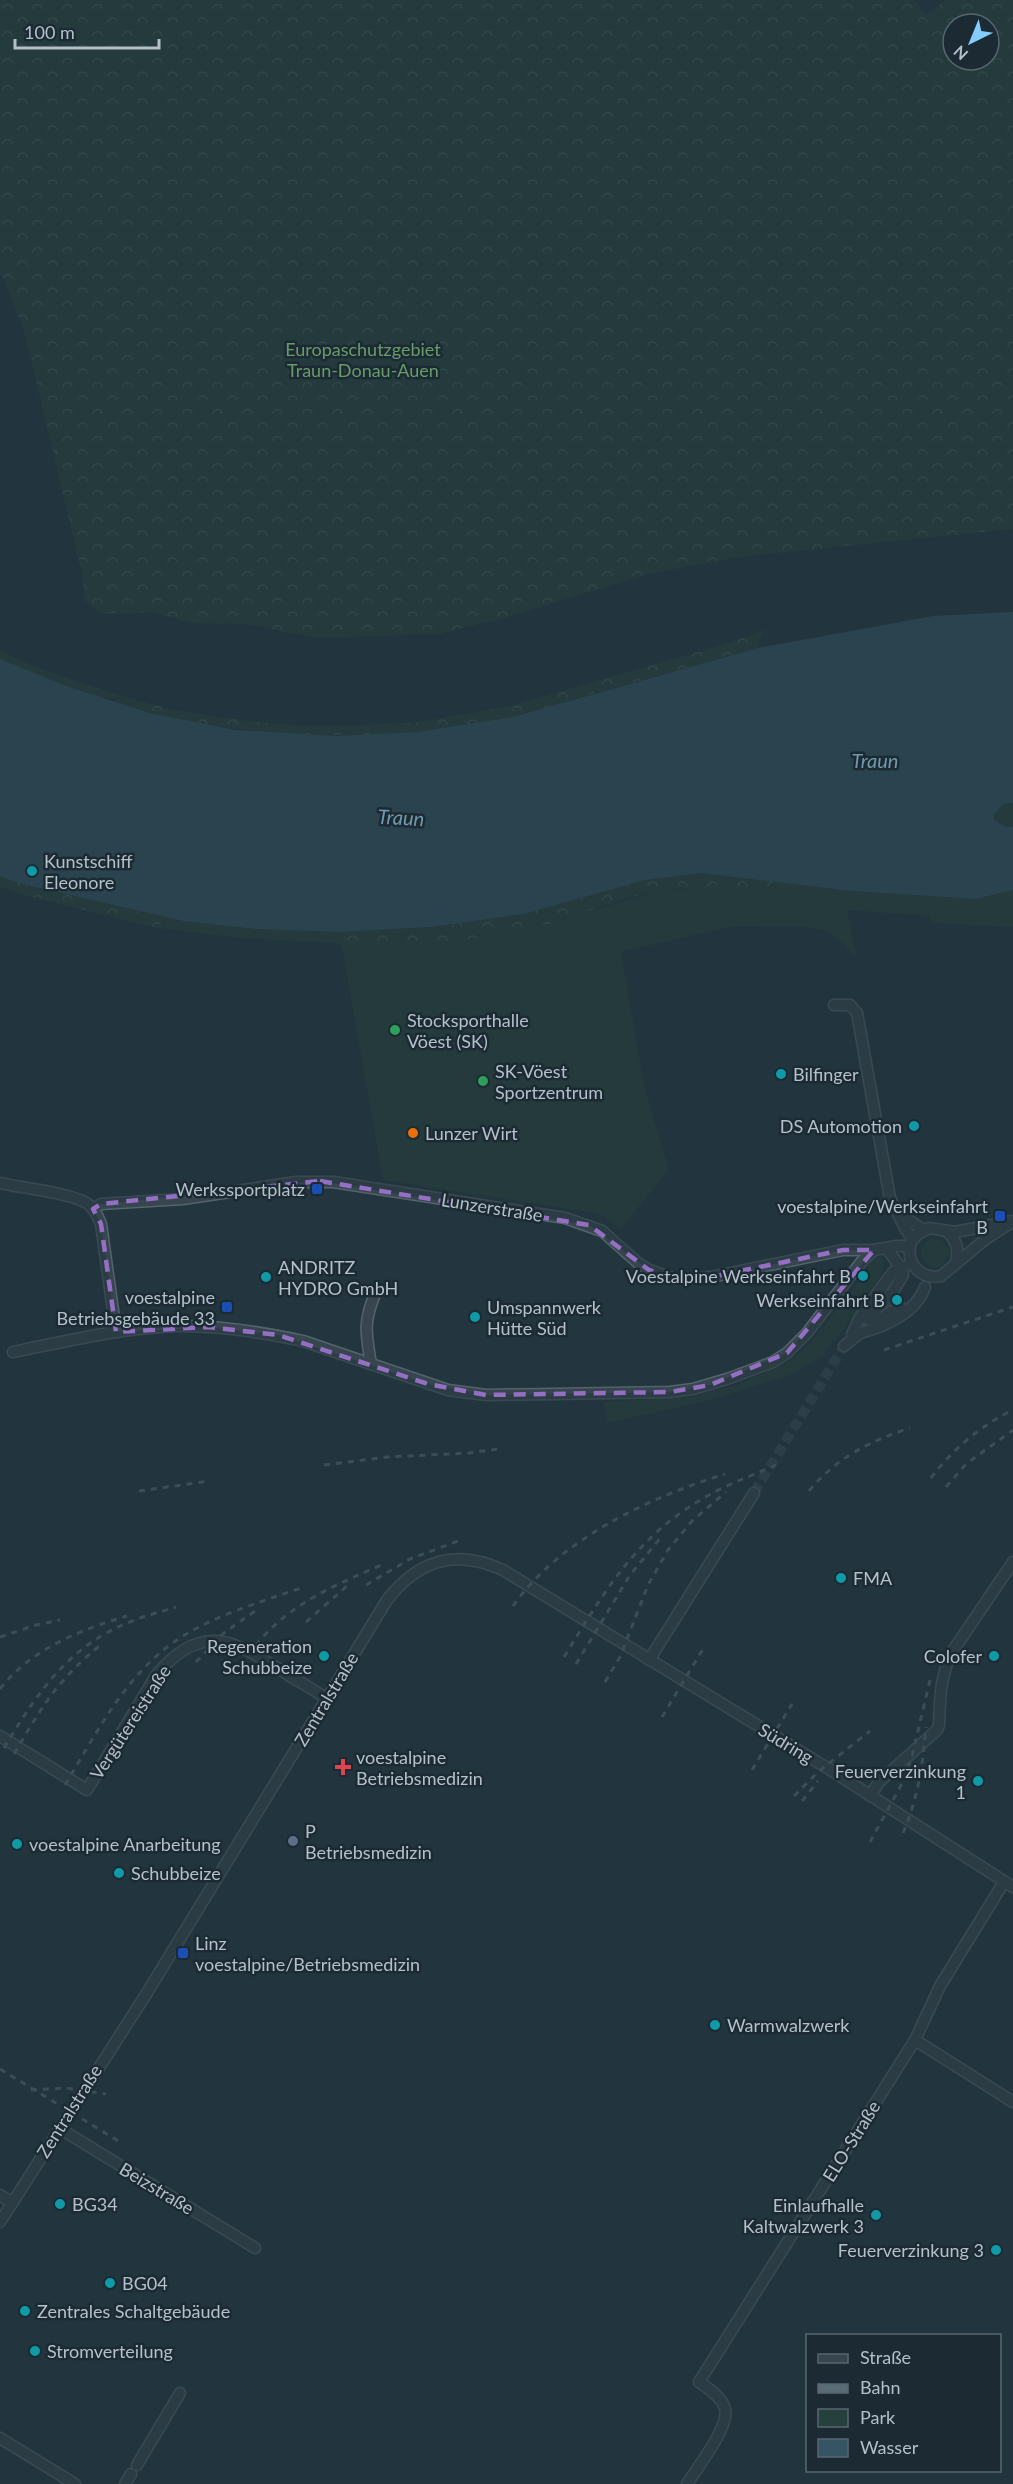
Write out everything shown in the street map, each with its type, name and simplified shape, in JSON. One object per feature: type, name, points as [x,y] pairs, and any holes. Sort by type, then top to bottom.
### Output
[{"type":"street","points":[[834,1005],[850,1005],[857,1013],[890,1198],[909,1251],[903,1275],[892,1292],[856,1334]]},
{"type":"street","name":"Lunzerstraße","points":[[93,1209],[101,1204],[161,1201],[320,1181],[565,1218],[589,1225],[610,1237],[627,1254],[649,1270],[675,1278],[714,1276],[843,1250],[874,1250],[892,1247],[909,1251],[919,1272],[935,1277]]},
{"type":"street","points":[[0,1183],[70,1198],[93,1209],[101,1224],[116,1332]]},
{"type":"street","points":[[896,1211],[924,1230]]},
{"type":"street","points":[[856,1334],[861,1317],[924,1230],[935,1228],[946,1231],[969,1231],[1013,1221]]},
{"type":"street","points":[[856,1334],[903,1304],[935,1277],[947,1273],[987,1238],[1013,1221]]},
{"type":"street","points":[[946,1231],[956,1242],[958,1257],[955,1264]]},
{"type":"street","points":[[892,1247],[904,1238],[909,1251]]},
{"type":"street","points":[[13,1352],[116,1332],[174,1326],[242,1330],[303,1341],[464,1394],[659,1392],[693,1389],[752,1370],[787,1353],[807,1333],[862,1261],[874,1250]]},
{"type":"street","points":[[856,1334],[876,1329],[894,1320],[919,1299],[925,1287]]},
{"type":"street","points":[[371,1364],[366,1320],[375,1293]]},
{"type":"street","points":[[649,1660],[754,1493]]},
{"type":"street","name":"Zentralstraße","points":[[0,2222],[144,1996],[396,1588],[417,1571],[454,1559],[477,1560],[503,1570],[649,1660]]},
{"type":"street","points":[[870,1796],[879,1782],[937,1730],[939,1689],[946,1664],[1013,1562]]},
{"type":"street","name":"Vergütereistraße","points":[[0,1736],[87,1790],[157,1674],[170,1659],[199,1642],[225,1641],[240,1646],[326,1698]]},
{"type":"street","name":"Südring","points":[[649,1660],[1009,1884]]},
{"type":"street","name":"ELO-Straße","points":[[687,2484],[726,2421],[725,2407],[713,2392],[699,2382],[915,2040],[940,1986],[1009,1884]]},
{"type":"street","points":[[915,2040],[1013,2102]]},
{"type":"street","name":"Beizstraße","points":[[59,2128],[255,2248]]},
{"type":"street","points":[[0,2195],[12,2203]]},
{"type":"street","points":[[125,2484],[180,2393]]},
{"type":"street","points":[[0,2438],[75,2484]]},
{"type":"highlighted area","points":[[320,1181],[589,1225],[649,1270],[675,1279],[711,1277],[843,1250],[874,1250],[787,1353],[710,1385],[670,1392],[486,1395],[428,1384],[278,1335],[208,1327],[116,1332],[101,1224],[93,1209],[101,1204]]},
{"type":"green space","name":"Europaschutzgebiet Traun-Donau-Auen","points":[[0,0],[914,0],[926,15],[946,0],[1013,0],[1013,529],[738,557],[648,574],[500,619],[439,634],[316,638],[245,624],[191,623],[153,612],[103,614],[85,601],[82,574],[24,331],[0,271]]},
{"type":"green space","points":[[767,629],[760,637],[758,648],[522,715],[412,732],[311,735],[260,731],[210,725],[161,715],[112,701],[128,698],[180,711],[293,725],[421,722],[514,705],[732,642]]},
{"type":"green space","points":[[0,651],[44,670],[128,698],[97,697],[63,686],[0,659]]},
{"type":"green space","points":[[1013,803],[1013,827],[1006,827],[994,820],[994,814],[1004,804]]},
{"type":"green space","points":[[702,873],[773,880],[773,891],[702,888],[659,891],[627,898],[532,928],[438,943],[342,947],[339,932],[430,927],[645,880]]},
{"type":"green space","points":[[0,876],[18,883],[167,917],[157,928],[0,887]]},
{"type":"green space","name":"SK-Vöest Sportzentrum","points":[[773,880],[852,891],[976,899],[1013,890],[1013,927],[931,923],[930,916],[847,910],[856,958],[842,942],[827,931],[806,927],[733,926],[621,952],[644,1085],[669,1170],[620,1229],[604,1216],[596,1213],[383,1180],[342,947],[335,943],[241,938],[157,928],[167,917],[256,929],[339,932],[343,947],[428,944],[533,928],[658,891],[702,887],[773,890]]},
{"type":"green space","points":[[935,1239],[945,1243],[949,1253],[945,1263],[935,1267],[925,1263],[921,1253],[925,1243]]},
{"type":"green space","points":[[883,1256],[884,1267],[880,1278],[823,1356],[793,1374],[706,1401],[607,1423],[604,1402],[692,1397],[736,1385],[786,1364],[809,1345],[864,1273],[869,1270],[867,1265],[874,1257]]},
{"type":"water","name":"Traun","points":[[1013,612],[1013,803],[1004,804],[994,814],[994,820],[1006,827],[1013,827],[1013,890],[976,899],[852,891],[702,873],[645,880],[523,914],[430,927],[339,932],[256,929],[184,921],[18,883],[0,876],[0,659],[69,687],[150,713],[236,730],[337,736],[418,732],[513,717],[758,648],[933,616]]},
{"type":"tunnel","points":[[754,1493],[844,1346]]},
{"type":"railway","points":[[884,1350],[1013,1307]]},
{"type":"railway","points":[[931,1478],[968,1439],[1013,1410]]},
{"type":"railway","points":[[809,1491],[819,1479],[842,1460],[868,1445],[910,1428]]},
{"type":"railway","points":[[946,1487],[966,1464],[1013,1430]]},
{"type":"railway","points":[[324,1465],[387,1457],[469,1453],[498,1449]]},
{"type":"railway","points":[[564,1657],[609,1587],[625,1566],[662,1527],[709,1495],[776,1465]]},
{"type":"railway","points":[[513,1606],[532,1582],[580,1541],[636,1509],[666,1495],[725,1474]]},
{"type":"railway","points":[[139,1491],[210,1481]]},
{"type":"railway","points":[[605,1682],[620,1657],[648,1585],[668,1550],[692,1521],[726,1492]]},
{"type":"railway","points":[[576,1664],[630,1575],[662,1536]]},
{"type":"railway","points":[[366,1585],[410,1559],[458,1541]]},
{"type":"railway","points":[[242,1665],[271,1629],[305,1602],[386,1563]]},
{"type":"railway","points":[[306,1622],[347,1586]]},
{"type":"railway","points":[[65,1785],[115,1703],[146,1666],[163,1650],[211,1621],[301,1588]]},
{"type":"railway","points":[[4,1748],[29,1708],[72,1657],[110,1631],[137,1619],[176,1607]]},
{"type":"railway","points":[[196,1662],[225,1632],[258,1609]]},
{"type":"railway","points":[[0,1689],[12,1675],[41,1652],[74,1635],[127,1616]]},
{"type":"railway","points":[[0,1637],[60,1620]]},
{"type":"railway","points":[[14,1754],[52,1694],[74,1668],[103,1643]]},
{"type":"railway","points":[[662,1717],[703,1649]]},
{"type":"railway","points":[[870,1842],[905,1778],[931,1676]]},
{"type":"railway","points":[[752,1770],[792,1704]]},
{"type":"railway","points":[[903,1833],[919,1781],[926,1727]]},
{"type":"railway","points":[[794,1796],[818,1772],[870,1731]]},
{"type":"railway","points":[[802,1801],[818,1781]]},
{"type":"railway","points":[[0,2069],[120,2142]]},
{"type":"railway","points":[[31,2090],[66,2088],[106,2094]]},
{"type":"place","name":"Kunstschiff Eleonore","points":[[32,871]]},
{"type":"place","name":"Stocksporthalle Vöest (SK)","points":[[395,1030]]},
{"type":"place","name":"Bilfinger","points":[[781,1074]]},
{"type":"place","name":"SK-Vöest Sportzentrum","points":[[483,1081]]},
{"type":"place","name":"DS Automotion","points":[[914,1126]]},
{"type":"place","name":"Lunzer Wirt","points":[[413,1133]]},
{"type":"place","name":"Werkssportplatz","points":[[317,1189]]},
{"type":"place","name":"voestalpine/Werkseinfahrt B","points":[[1000,1216]]},
{"type":"place","name":"Voestalpine Werkseinfahrt B","points":[[863,1276]]},
{"type":"place","name":"ANDRITZ HYDRO GmbH","points":[[266,1277]]},
{"type":"place","name":"Werkseinfahrt B","points":[[897,1300]]},
{"type":"place","name":"voestalpine Betriebsgebäude 33","points":[[227,1307]]},
{"type":"place","name":"Umspannwerk Hütte Süd","points":[[475,1317]]},
{"type":"place","name":"FMA","points":[[841,1578]]},
{"type":"place","name":"Regeneration Schubbeize","points":[[324,1656]]},
{"type":"place","name":"Colofer","points":[[994,1656]]},
{"type":"place","name":"voestalpine Betriebsmedizin","points":[[343,1767]]},
{"type":"place","name":"Feuerverzinkung 1","points":[[978,1781]]},
{"type":"place","name":"P Betriebsmedizin","points":[[293,1841]]},
{"type":"place","name":"voestalpine Anarbeitung","points":[[17,1844]]},
{"type":"place","name":"Schubbeize","points":[[119,1873]]},
{"type":"place","name":"Linz voestalpine/Betriebsmedizin","points":[[183,1953]]},
{"type":"place","name":"Warmwalzwerk","points":[[715,2025]]},
{"type":"place","name":"BG34","points":[[60,2204]]},
{"type":"place","name":"Einlaufhalle Kaltwalzwerk 3","points":[[876,2215]]},
{"type":"place","name":"Feuerverzinkung 3","points":[[996,2250]]},
{"type":"place","name":"BG04","points":[[110,2283]]},
{"type":"place","name":"Zentrales Schaltgebäude","points":[[25,2311]]},
{"type":"place","name":"Stromverteilung","points":[[35,2351]]}]
